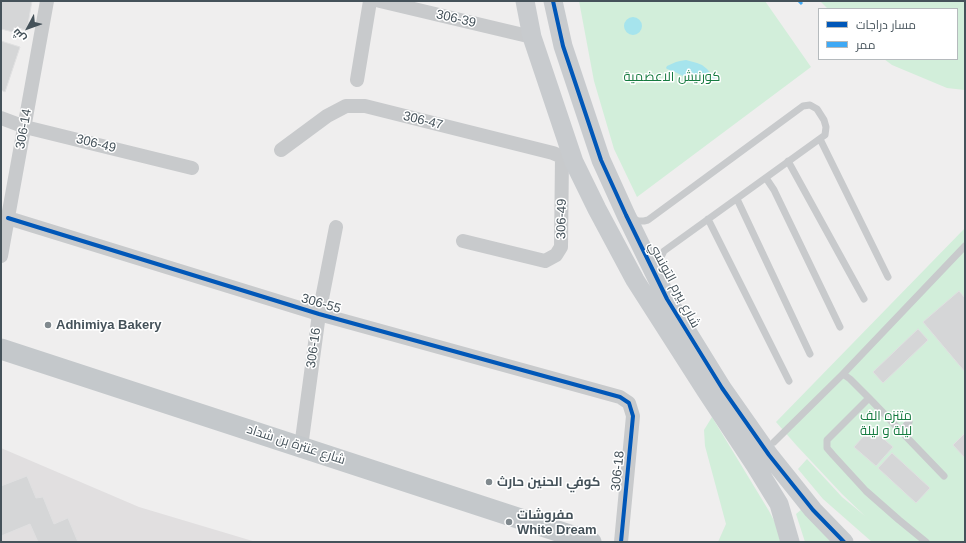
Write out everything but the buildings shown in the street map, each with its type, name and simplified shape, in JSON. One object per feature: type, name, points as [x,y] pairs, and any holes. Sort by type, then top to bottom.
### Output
[{"type":"main road","name":"شارع عنترة بن شداد","points":[[1,349],[591,542]]},
{"type":"street","name":"306-14","points":[[1,256],[48,1]]},
{"type":"street","points":[[357,80],[370,1]]},
{"type":"street","name":"306-39","points":[[380,1],[532,37]]},
{"type":"street","name":"شارع بيرم التونسي","points":[[525,1],[532,37],[568,160],[597,209],[635,280],[779,504],[790,542]]},
{"type":"street","name":"شارع بيرم التونسي","points":[[553,1],[563,46],[602,160],[626,215],[667,299],[722,388],[769,455],[813,510],[844,542]]},
{"type":"street","name":"306-47","points":[[281,150],[327,116],[346,106],[365,106],[553,153],[568,160]]},
{"type":"street","name":"306-49","points":[[1,118],[24,127],[192,168]]},
{"type":"street","name":"306-49","points":[[463,241],[544,261],[556,256],[561,247],[563,186],[568,160]]},
{"type":"street","name":"306-55","points":[[8,218],[319,314],[620,397],[629,403]]},
{"type":"street","name":"306-16","points":[[301,447],[319,314],[336,227]]},
{"type":"street","name":"306-18","points":[[621,542],[633,416],[629,403]]},
{"type":"lane","points":[[626,215],[638,221],[648,220],[803,106],[810,105],[817,109],[824,120],[826,127],[825,135],[664,251],[658,264],[656,278]]},
{"type":"lane","points":[[820,138],[888,277]]},
{"type":"lane","points":[[788,162],[864,299]]},
{"type":"lane","points":[[766,178],[774,190],[840,327]]},
{"type":"lane","points":[[737,199],[810,354]]},
{"type":"lane","points":[[708,219],[789,381]]},
{"type":"lane","points":[[774,442],[843,374],[965,246]]},
{"type":"lane","points":[[843,374],[869,398],[944,476]]},
{"type":"lane","points":[[869,398],[827,440],[827,448],[866,491],[926,542]]},
{"type":"lane","points":[[901,431],[910,422]]},
{"type":"shaded area","points":[[1,448],[139,507],[256,542],[1,542]]},
{"type":"green space","name":"كورنيش الاعضمية","points":[[579,1],[765,1],[811,67],[637,197],[614,149],[594,81]]},
{"type":"green space","points":[[820,1],[965,1],[965,90],[947,88],[892,65],[885,60],[958,60],[958,8],[827,8]]},
{"type":"green space","name":"متنزه الف ليلة و ليلة","points":[[965,228],[965,542],[897,542],[894,540],[896,542],[872,542],[823,499],[798,469],[807,459],[842,497],[865,516],[842,494],[776,422]]},
{"type":"green space","points":[[712,417],[769,511],[781,534],[783,542],[718,542],[726,524],[705,446],[704,430]]},
{"type":"green space","points":[[802,509],[831,542],[805,542],[796,514]]},
{"type":"water","points":[[633,17],[639,20],[642,26],[639,32],[633,35],[627,32],[624,26],[627,20]]},
{"type":"water","points":[[686,60],[702,65],[715,78],[715,80],[702,83],[691,80],[666,68],[667,66],[676,62]]},
{"type":"marked path","points":[[799,1],[802,4]]},
{"type":"cycle path","points":[[553,1],[563,46],[601,160],[667,299],[722,388],[769,455],[813,510],[844,542]]},
{"type":"cycle path","points":[[8,218],[319,314],[620,397],[629,403],[633,416],[621,542]]},
{"type":"place","name":"Adhimiya Bakery","points":[[48,325]]},
{"type":"place","name":"كوفي الحنين حارث","points":[[489,482]]},
{"type":"place","name":"مفروشات White Dream","points":[[509,522]]}]
